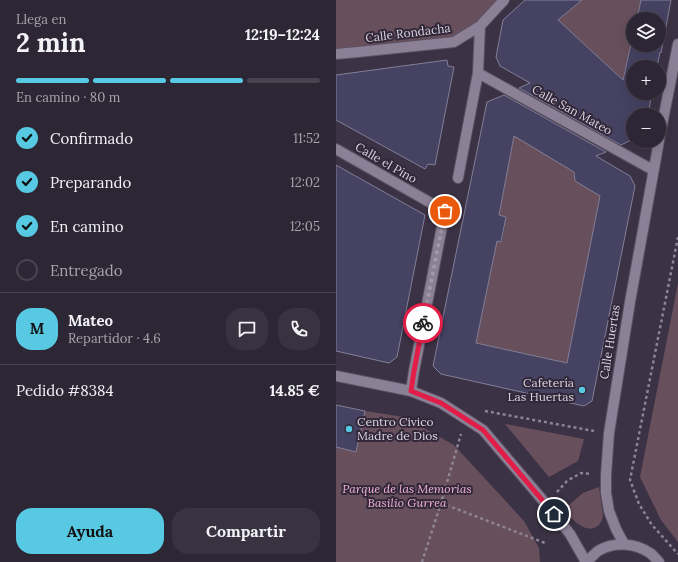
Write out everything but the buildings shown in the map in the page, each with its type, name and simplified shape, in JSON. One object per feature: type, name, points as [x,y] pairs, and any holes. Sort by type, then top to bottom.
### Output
[{"type":"street","name":"Calle Rondacha","points":[[336,54],[454,42],[480,26],[504,0]]},
{"type":"street","points":[[458,178],[478,73],[480,26]]},
{"type":"street","name":"Calle Huertas","points":[[665,108],[678,44]]},
{"type":"street","name":"Calle San Mateo","points":[[478,73],[653,170]]},
{"type":"street","name":"Calle Huertas","points":[[624,544],[609,511],[606,493],[609,433],[631,294],[657,148]]},
{"type":"street","name":"Calle el Pino","points":[[336,149],[445,211],[411,391]]},
{"type":"street","points":[[336,376],[411,391],[441,403],[483,430],[570,534],[586,562],[599,551],[611,546],[624,544],[638,547],[651,554],[659,562]]},
{"type":"path","points":[[678,237],[630,480],[639,504],[652,525],[678,554]]},
{"type":"path","points":[[479,410],[609,433]]},
{"type":"path","points":[[422,562],[465,418]]},
{"type":"path","points":[[546,504],[567,481],[581,473],[606,475]]},
{"type":"path","points":[[440,503],[546,543]]},
{"type":"green space","points":[[336,0],[505,0],[454,42],[336,52]]},
{"type":"green space","points":[[582,0],[641,0],[638,12],[626,12],[626,52],[629,52],[627,60],[626,60],[623,80],[558,20]]},
{"type":"green space","points":[[501,127],[574,172],[575,181],[601,190],[567,363],[476,343],[497,241],[502,242],[506,217],[488,213]]},
{"type":"green space","points":[[678,283],[678,542],[661,520],[640,477]]},
{"type":"green space","name":"Parque de las Memorias Basilio Gurrea","points":[[365,411],[404,417],[454,445],[524,521],[539,548],[540,562],[336,562],[336,447],[356,452]]},
{"type":"green space","points":[[505,424],[584,439],[578,461],[549,477]]},
{"type":"green space","points":[[599,487],[603,516],[601,523],[592,529],[583,527],[563,510],[583,493]]},
{"type":"way so far","points":[[423,323],[445,211]]},
{"type":"place","name":"Cafetería Las Huertas","points":[[582,390]]},
{"type":"place","name":"Centro Civico Madre de Dios","points":[[349,429]]},
{"type":"route","points":[[423,323],[411,391],[441,403],[483,430],[554,514]]}]
